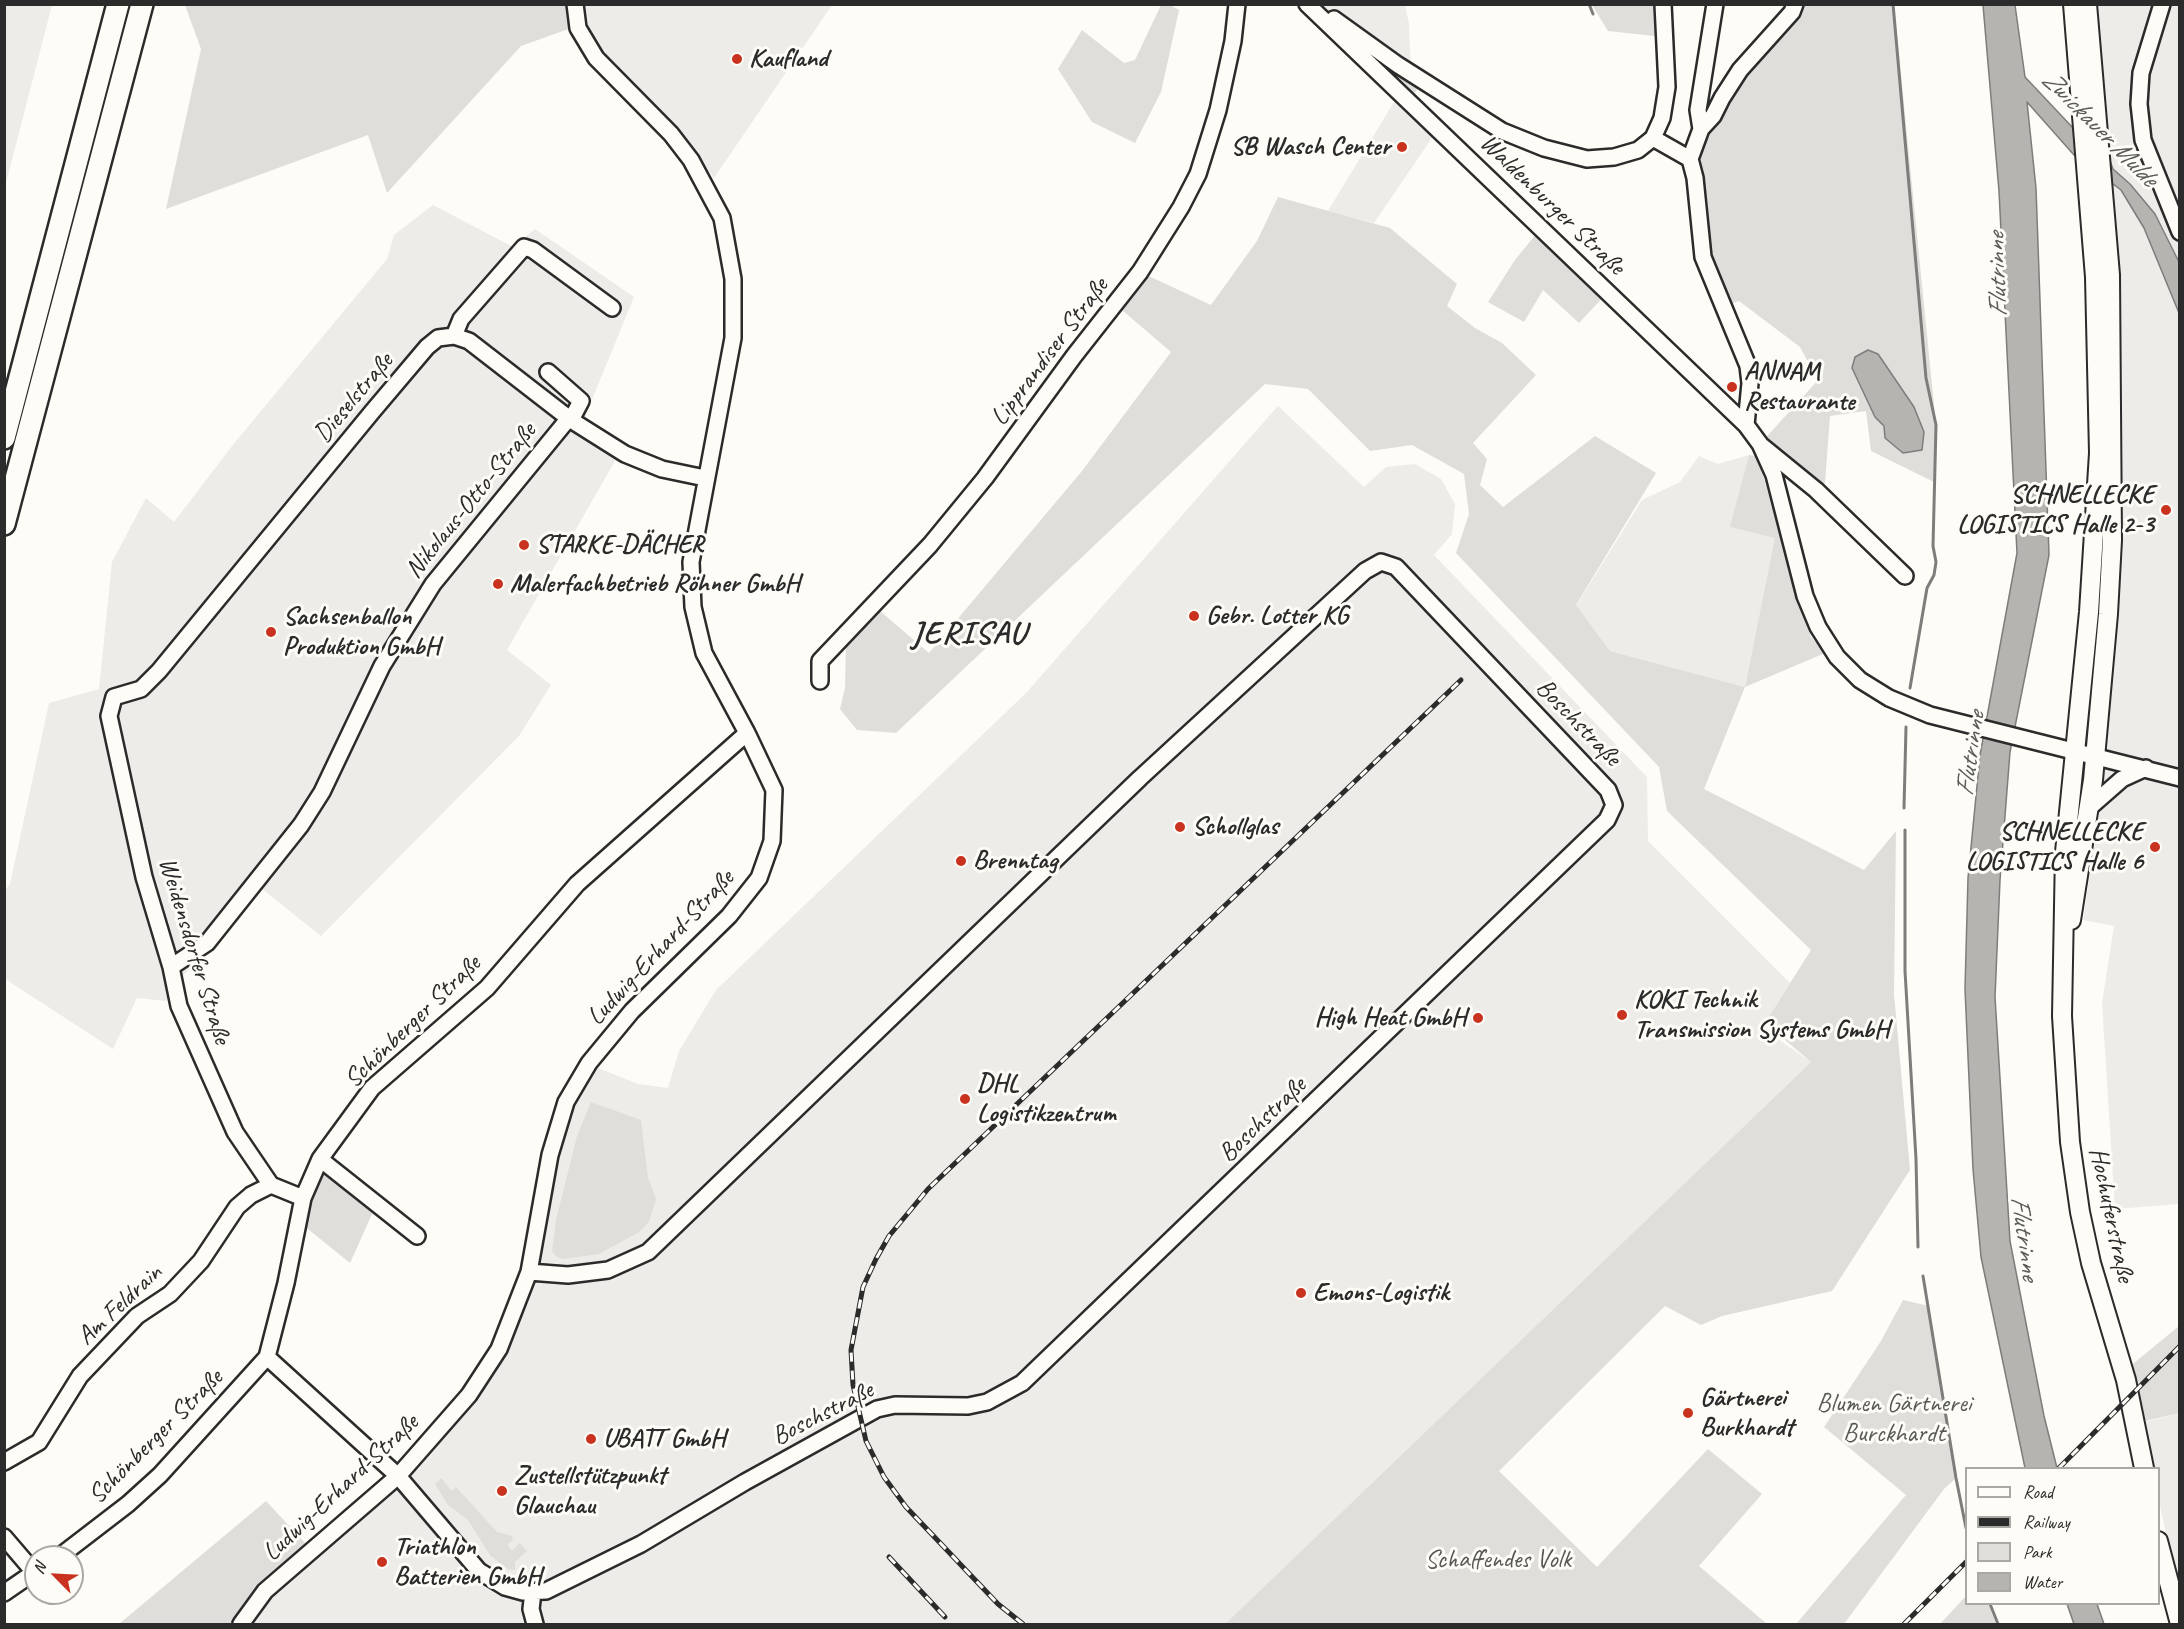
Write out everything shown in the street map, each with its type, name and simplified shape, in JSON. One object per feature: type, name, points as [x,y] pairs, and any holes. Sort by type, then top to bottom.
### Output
[{"type":"highway","points":[[4,438],[118,4]]},
{"type":"highway","points":[[4,524],[142,4]]},
{"type":"main road","points":[[2073,4],[2091,136]]},
{"type":"main road","points":[[2087,4],[2091,136]]},
{"type":"main road","name":"Hochuferstraße","points":[[2091,136],[2087,178],[2097,324],[2099,453],[2090,612],[2065,852],[2063,967],[2065,1072],[2080,1212],[2091,1263],[2126,1380],[2144,1467]]},
{"type":"main road","name":"Hochuferstraße","points":[[2063,967],[2090,807],[2096,755],[2112,540],[2110,275],[2103,189],[2091,136]]},
{"type":"main road","points":[[2160,1549],[2180,1624]]},
{"type":"street","name":"Ludwig-Erhard-Straße","points":[[241,1624],[265,1591],[398,1476],[469,1395],[499,1349],[529,1272],[550,1155],[566,1102],[589,1063],[632,1011],[729,915],[759,878],[772,841],[774,790],[747,733],[704,653],[693,607],[691,562],[732,338],[733,279],[722,218],[691,159],[671,134],[596,58],[579,28],[575,4]]},
{"type":"street","name":"Lipprandiser Straße","points":[[820,681],[820,661],[930,545],[985,478],[1074,356],[1140,272],[1181,207],[1198,174],[1218,110],[1233,41],[1238,4]]},
{"type":"street","points":[[1309,6],[1324,12],[1398,65],[1502,132],[1544,148],[1587,159],[1614,157],[1638,150],[1653,138],[1662,118],[1667,87],[1663,4]]},
{"type":"street","points":[[1701,129],[1698,110],[1715,4]]},
{"type":"street","points":[[1746,425],[1750,383],[1748,366],[1703,257],[1695,178],[1690,159],[1701,129],[1713,116],[1740,70],[1792,12],[1795,4]]},
{"type":"street","points":[[2162,4],[2141,73],[2139,104],[2143,140],[2180,232]]},
{"type":"street","name":"Waldenburger Straße","points":[[1309,6],[1746,425],[1760,444],[1774,475],[1805,596],[1818,627],[1837,657],[1860,680],[1888,698],[1930,715],[2180,778]]},
{"type":"street","points":[[1653,138],[1690,159]]},
{"type":"street","points":[[612,308],[533,250],[524,248],[461,319],[454,336],[469,341],[570,419],[625,454],[662,469],[705,478]]},
{"type":"street","name":"Dieselstraße","points":[[109,716],[114,697],[141,689],[159,671],[427,347],[438,338],[454,336]]},
{"type":"street","points":[[548,372],[581,401],[570,419]]},
{"type":"street","name":"Nikolaus-Otto-Straße","points":[[171,967],[207,943],[301,825],[322,792],[382,666],[433,584],[570,419]]},
{"type":"street","name":"Waldenburger Straße","points":[[1760,444],[1816,490],[1905,576]]},
{"type":"street","name":"Boschstraße","points":[[529,1272],[568,1275],[608,1270],[648,1252],[1140,778],[1365,571],[1381,562],[1396,567],[1608,790],[1614,805],[1607,820],[1022,1383],[987,1402],[968,1406],[895,1405],[877,1409],[745,1482],[641,1544],[546,1591],[533,1592]]},
{"type":"street","name":"Weidensdorfer Straße","points":[[109,716],[144,877],[171,967],[179,1006],[222,1108],[235,1132],[271,1185]]},
{"type":"street","name":"Schönberger Straße","points":[[75,1545],[128,1504],[160,1474],[267,1357],[286,1283],[303,1198],[320,1159],[372,1088],[487,988],[577,884],[747,733]]},
{"type":"street","points":[[2090,807],[2115,784],[2146,768]]},
{"type":"street","points":[[320,1159],[417,1236]]},
{"type":"street","points":[[271,1185],[303,1198]]},
{"type":"street","name":"Am Feldrain","points":[[4,1462],[39,1442],[80,1376],[137,1316],[170,1294],[201,1261],[237,1207],[251,1195],[271,1185]]},
{"type":"street","points":[[267,1357],[398,1476],[479,1571],[505,1587],[533,1592],[531,1608],[535,1624]]},
{"type":"street","points":[[4,1537],[24,1560]]},
{"type":"street","points":[[4,1593],[24,1579]]},
{"type":"shaded area","points":[[1315,4],[1405,5],[1409,24],[1411,73]]},
{"type":"shaded area","points":[[4,5],[52,5],[5,187]]},
{"type":"shaded area","points":[[580,5],[832,5],[714,178],[674,128],[597,53],[583,24]]},
{"type":"shaded area","points":[[2093,5],[2179,5],[2179,1204],[2115,1209],[2102,1003],[2114,926],[2083,920],[2099,815],[2108,705]]},
{"type":"shaded area","points":[[1400,92],[1438,129],[1374,223],[1328,211]]},
{"type":"shaded area","points":[[433,205],[513,247],[535,229],[634,297],[584,419],[624,445],[507,650],[551,685],[519,736],[321,936],[262,889],[181,978],[166,1001],[137,998],[113,1049],[5,979],[4,891],[10,884],[49,703],[99,689],[112,562],[146,498],[174,522],[232,446],[387,259],[394,235]]},
{"type":"shaded area","points":[[1278,406],[1364,487],[1386,467],[1415,464],[1441,479],[1455,504],[1452,534],[1434,555],[1647,777],[1648,841],[1790,983],[1762,1028],[1811,1062],[1225,1624],[250,1624],[270,1598],[392,1487],[475,1403],[506,1352],[528,1302],[545,1241],[556,1161],[570,1110],[593,1066],[638,1084],[668,1088],[679,1051],[716,990],[1026,693]]},
{"type":"shaded area","points":[[1749,455],[1731,527],[1776,537],[1745,687],[1610,651],[1576,606],[1642,500],[1680,482],[1699,456],[1718,464]]},
{"type":"shaded area","points":[[2179,1413],[2179,1595],[2160,1506],[2160,1467],[2152,1467],[2145,1422]]},
{"type":"green space","points":[[185,5],[569,5],[574,27],[521,46],[387,193],[368,135],[166,209],[201,49]]},
{"type":"green space","points":[[1161,5],[1170,5],[1179,10],[1161,92],[1135,143],[1092,122],[1058,69],[1082,30],[1124,63],[1135,60]]},
{"type":"green space","points":[[1592,5],[1663,5],[1664,37],[1608,31]]},
{"type":"green space","points":[[1795,5],[1894,5],[1936,425],[1934,482],[1871,451],[1866,411],[1830,416],[1825,483],[1816,490],[1760,444],[1818,380],[1800,347],[1739,301],[1723,306],[1710,279],[1695,178],[1701,129]]},
{"type":"green space","points":[[1362,49],[1421,83],[1413,96]]},
{"type":"green space","name":"Schaffendes Volk","points":[[1278,197],[1390,228],[1457,284],[1447,306],[1475,328],[1502,343],[1536,375],[1473,443],[1487,459],[1480,485],[1503,507],[1595,436],[1656,473],[1576,605],[1610,651],[1745,687],[1704,789],[1864,870],[1896,831],[1894,994],[1910,1170],[1832,1291],[1722,1316],[1701,1325],[1665,1306],[1499,1471],[1597,1567],[1708,1449],[1762,1494],[1699,1566],[1767,1624],[1225,1624],[1811,1062],[1765,1023],[1811,950],[1667,811],[1659,767],[1456,553],[1469,514],[1464,474],[1412,445],[1370,451],[1308,389],[1265,384],[896,733],[857,730],[840,709],[845,688],[846,644],[873,605],[929,653],[1082,471],[1171,352],[1115,304],[1140,272],[1211,305],[1257,241]]},
{"type":"green space","points":[[1541,228],[1608,292],[1579,323],[1543,290],[1524,322],[1488,302],[1515,260]]},
{"type":"green space","points":[[1749,455],[1757,456],[1811,637],[1825,653],[1745,687],[1775,538],[1730,527]]},
{"type":"green space","points":[[591,1102],[641,1120],[648,1178],[656,1199],[649,1222],[639,1232],[599,1254],[563,1259],[557,1257],[552,1251],[556,1220],[577,1136]]},
{"type":"green space","points":[[320,1159],[377,1203],[350,1263],[298,1221]]},
{"type":"green space","name":"Blumen Gärtnerei Burckhardt","points":[[1903,1300],[1929,1306],[1956,1478],[1944,1489],[1844,1624],[1796,1624],[1906,1495],[1824,1427],[1881,1341]]},
{"type":"green space","points":[[2179,1326],[2179,1413],[2141,1422],[2128,1368]]},
{"type":"green space","points":[[441,1478],[452,1491],[456,1487],[497,1532],[512,1536],[513,1540],[507,1544],[512,1551],[520,1543],[527,1551],[515,1562],[515,1570],[507,1569],[490,1555],[468,1520],[448,1505],[435,1484]]},
{"type":"green space","points":[[266,1501],[307,1545],[321,1532],[323,1535],[246,1603],[233,1624],[119,1624]]},
{"type":"green space","points":[[1965,1597],[1965,1605],[1988,1605],[1996,1624],[1940,1624]]},
{"type":"water","points":[[1983,5],[2015,5],[2025,77],[2074,129],[2109,158],[2113,169],[2130,184],[2155,214],[2179,262],[2179,313],[2144,228],[2121,190],[2074,155],[2027,102],[2036,188],[2049,555],[2010,752],[2000,880],[1995,997],[2010,1241],[2044,1416],[2057,1467],[2025,1467],[1981,1257],[1973,1169],[1965,989],[1968,878],[1980,755],[2017,553],[1999,191]]},
{"type":"water","points":[[1868,350],[1878,354],[1914,407],[1924,432],[1922,450],[1903,453],[1885,438],[1884,426],[1875,417],[1852,368],[1855,357]]},
{"type":"water","points":[[2067,1605],[2097,1605],[2104,1624],[2074,1624]]},
{"type":"waterway","points":[[1589,4],[1593,14]]},
{"type":"waterway","points":[[1893,4],[1926,378],[1936,425],[1933,546],[1936,562],[1934,575],[1927,588],[1910,688]]},
{"type":"waterway","points":[[1904,808],[1906,727]]},
{"type":"waterway","points":[[1905,830],[1905,971],[1916,1159],[1918,1247]]},
{"type":"waterway","points":[[1923,1276],[1965,1523]]},
{"type":"waterway","points":[[1990,1605],[1998,1624]]},
{"type":"railway","points":[[1023,1624],[998,1604],[906,1507],[884,1477],[866,1441],[853,1385],[851,1350],[863,1287],[889,1236],[928,1189],[1461,680]]},
{"type":"railway","points":[[2060,1467],[2180,1346]]},
{"type":"railway","points":[[889,1557],[945,1617]]},
{"type":"railway","points":[[1904,1624],[1965,1563]]},
{"type":"place","name":"Kaufland","points":[[737,59]]},
{"type":"place","name":"SB Wasch Center","points":[[1402,147]]},
{"type":"place","name":"ANNAM Restaurante","points":[[1732,387]]},
{"type":"place","name":"SCHNELLECKE LOGISTICS Halle 2-3","points":[[2166,510]]},
{"type":"place","name":"STARKE-DÄCHER","points":[[524,545]]},
{"type":"place","name":"Malerfachbetrieb Röhner GmbH","points":[[498,584]]},
{"type":"place","name":"Gebr. Lotter KG","points":[[1194,616]]},
{"type":"place","name":"Sachsenballon Produktion GmbH","points":[[271,632]]},
{"type":"place","name":"Schollglas","points":[[1180,827]]},
{"type":"place","name":"SCHNELLECKE LOGISTICS Halle 6","points":[[2155,847]]},
{"type":"place","name":"Brenntag","points":[[961,861]]},
{"type":"place","name":"KOKI Technik Transmission Systems GmbH","points":[[1622,1015]]},
{"type":"place","name":"High Heat GmbH","points":[[1478,1018]]},
{"type":"place","name":"DHL Logistikzentrum","points":[[965,1099]]},
{"type":"place","name":"Emons-Logistik","points":[[1301,1293]]},
{"type":"place","name":"Gärtnerei Burkhardt","points":[[1688,1413]]},
{"type":"place","name":"UBATT GmbH","points":[[591,1439]]},
{"type":"place","name":"Zustellstützpunkt Glauchau","points":[[502,1491]]},
{"type":"place","name":"Triathlon Batterien GmbH","points":[[382,1562]]},
{"type":"district","name":"JERISAU","points":[[969,635]]},
{"type":"water label","name":"Zwickauer Mulde","points":[[2099,129]]},
{"type":"water label","name":"Flutrinne","points":[[1998,275]]},
{"type":"water label","name":"Flutrinne","points":[[1971,754]]},
{"type":"water label","name":"Flutrinne","points":[[2024,1238]]}]
